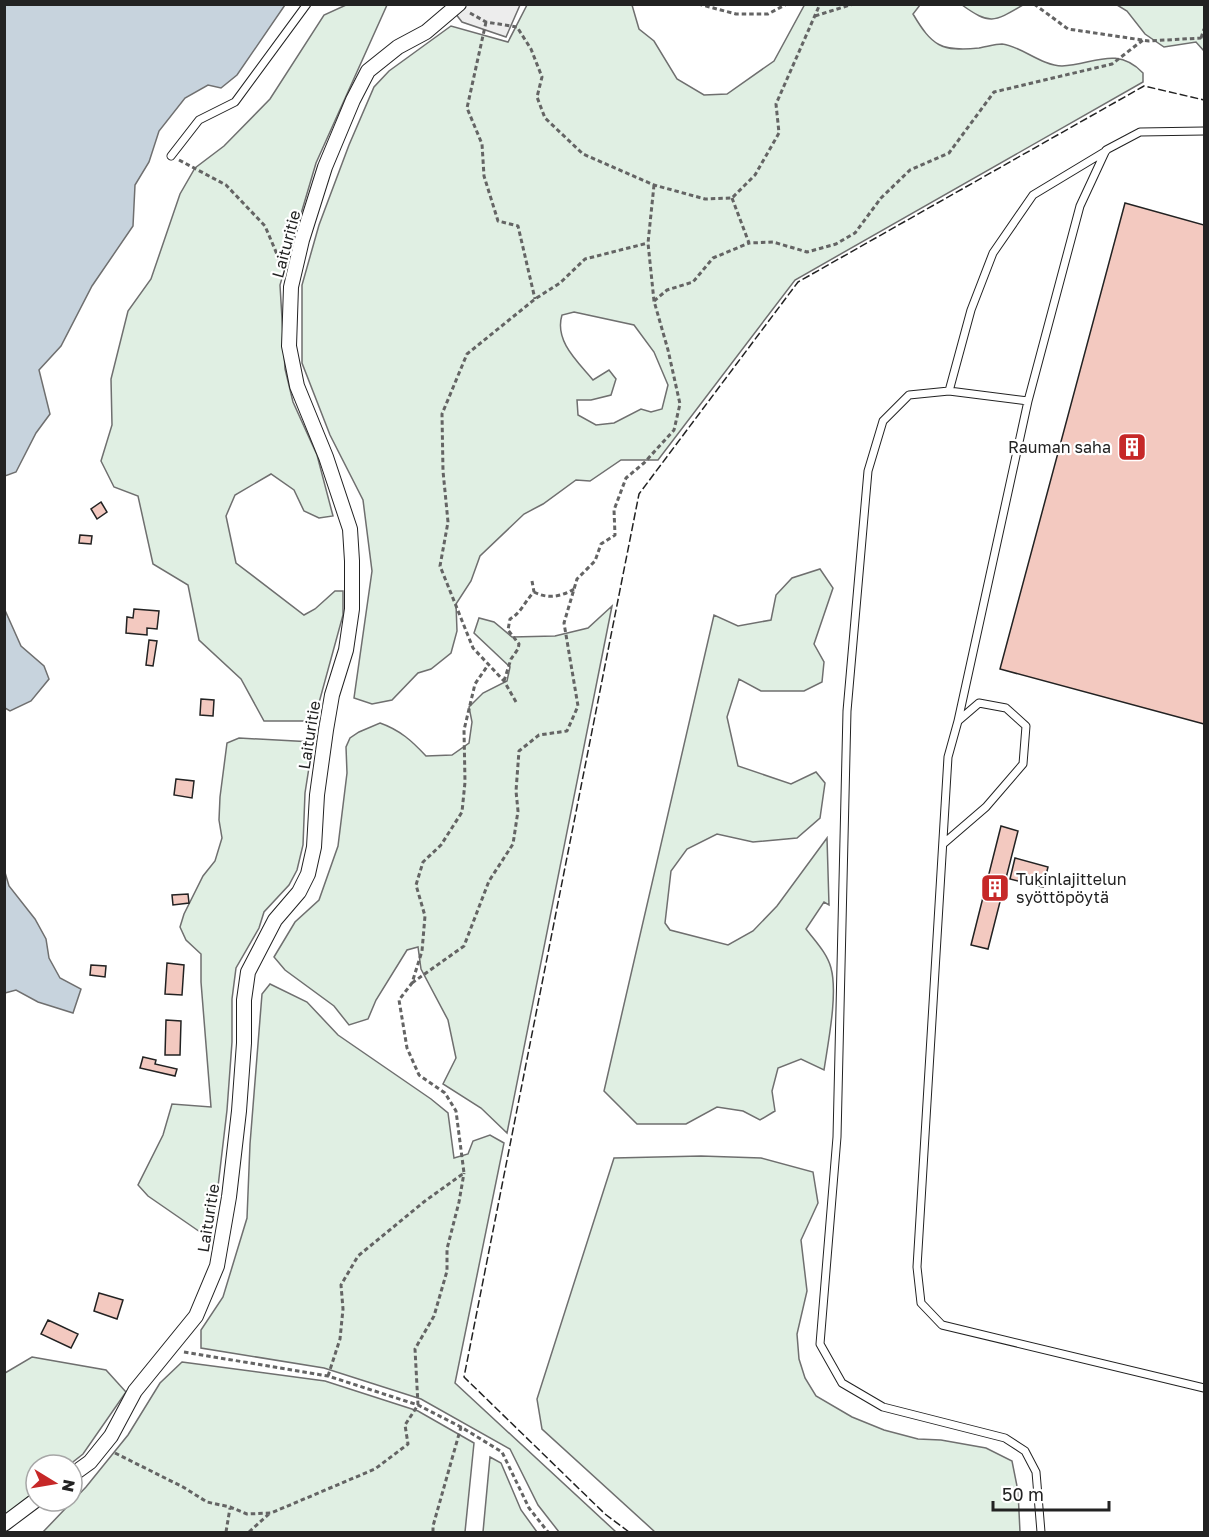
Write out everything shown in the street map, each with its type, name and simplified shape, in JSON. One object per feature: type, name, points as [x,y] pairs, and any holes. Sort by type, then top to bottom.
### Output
[{"type":"street","name":"Laituritie","points":[[84,1466],[111,1436],[135,1391],[196,1316],[217,1266],[229,1197],[239,1111],[244,1043],[244,1000],[248,972],[275,920],[299,892],[308,874],[314,847],[317,795],[326,730],[332,695],[346,650],[352,609],[350,529],[326,457],[297,386],[289,346],[291,287],[302,240],[326,167],[353,100],[369,72],[398,47],[426,32],[459,5]]},
{"type":"street","points":[[4,1524],[24,1509]]},
{"type":"lane","points":[[171,156],[199,120],[235,102],[308,4]]},
{"type":"lane","points":[[949,391],[971,310],[993,253],[1033,195],[1140,132],[1204,131]]},
{"type":"lane","points":[[1106,150],[1080,206],[1028,401],[958,721],[948,757],[917,1267],[921,1303],[942,1325],[1204,1389]]},
{"type":"lane","points":[[1028,401],[949,391],[909,395],[883,421],[868,471],[847,711],[837,1137],[819,1344],[842,1383],[883,1407],[1005,1438],[1025,1451],[1036,1472],[1041,1533]]},
{"type":"lane","points":[[943,844],[986,807],[1023,764],[1026,726],[1006,708],[979,702],[958,721]]},
{"type":"path","points":[[698,4],[736,14],[768,15],[787,4]]},
{"type":"path","points":[[459,5],[486,22],[517,27],[531,50],[543,77],[537,97],[545,118],[584,154],[654,185],[705,199],[732,198],[755,175],[778,133],[776,104],[820,4]]},
{"type":"path","points":[[814,16],[854,4]]},
{"type":"path","points":[[1034,4],[1068,29],[1143,40],[1203,39],[1204,29]]},
{"type":"path","points":[[486,22],[467,108],[482,144],[484,176],[498,221],[518,226],[535,299]]},
{"type":"path","points":[[654,301],[667,290],[693,282],[713,258],[749,243],[773,242],[807,252],[837,244],[855,233],[881,198],[910,170],[949,153],[994,92],[1112,64],[1143,40]]},
{"type":"path","points":[[171,156],[226,185],[265,226],[291,287]]},
{"type":"path","points":[[249,1533],[271,1513],[375,1469],[408,1444],[405,1425],[418,1405],[415,1349],[434,1316],[447,1271],[447,1249],[464,1173],[456,1111],[445,1093],[419,1075],[407,1048],[399,1000],[412,983],[464,946],[489,881],[513,844],[518,811],[516,790],[519,751],[539,735],[567,731],[578,706],[564,623],[577,579],[595,561],[602,544],[615,535],[614,510],[626,478],[644,463],[674,430],[680,404],[654,301],[648,243],[654,185]]},
{"type":"path","points":[[732,198],[749,243]]},
{"type":"path","points":[[516,702],[504,681],[473,648],[440,566],[448,522],[443,471],[442,414],[467,354],[535,299],[560,283],[585,259],[648,243]]},
{"type":"path","points":[[532,581],[534,592],[544,598],[566,594],[574,589]]},
{"type":"path","points":[[504,681],[519,644],[508,630],[510,619],[517,615],[534,592]]},
{"type":"path","points":[[412,983],[422,951],[425,916],[416,885],[423,862],[441,846],[462,812],[465,782],[464,730],[475,684],[488,665]]},
{"type":"path","points":[[328,1376],[340,1339],[343,1309],[341,1285],[358,1256],[425,1201],[464,1173]]},
{"type":"path","points":[[170,1349],[328,1376],[418,1405],[502,1452],[529,1508],[548,1533]]},
{"type":"path","points":[[433,1533],[461,1427]]},
{"type":"path","points":[[102,1447],[146,1467],[207,1502],[230,1507],[247,1514],[271,1513]]},
{"type":"path","points":[[226,1533],[230,1507]]},
{"type":"green space","points":[[805,4],[920,5],[913,14],[932,40],[946,47],[966,49],[996,44],[1009,45],[1047,63],[1062,66],[1114,58],[1133,65],[1143,73],[1143,82],[795,280],[658,460],[621,460],[590,481],[576,480],[543,504],[524,514],[480,556],[471,581],[456,604],[457,631],[451,653],[431,669],[418,673],[392,700],[372,704],[354,698],[372,571],[363,500],[330,435],[302,363],[302,285],[319,225],[374,87],[389,71],[451,26],[508,42],[527,5],[632,5],[639,29],[654,41],[677,79],[704,95],[727,94],[774,61]],"holes":[[[574,312],[634,325],[654,352],[668,385],[662,409],[651,412],[641,409],[614,423],[596,425],[578,415],[577,400],[591,400],[611,395],[616,379],[609,370],[593,380],[581,366],[561,334],[562,315]]]},
{"type":"green space","points":[[346,5],[387,5],[316,163],[280,285],[285,369],[293,402],[317,455],[333,516],[319,518],[304,511],[294,490],[271,474],[235,495],[226,516],[236,563],[304,615],[315,609],[335,591],[343,591],[343,615],[314,721],[264,721],[241,679],[199,640],[188,585],[153,564],[138,496],[114,487],[101,461],[112,425],[111,379],[128,311],[151,279],[180,194],[195,168],[224,146],[270,99],[324,15]]},
{"type":"green space","points":[[962,5],[1023,5],[992,19],[979,16]]},
{"type":"green space","points":[[1117,5],[1204,5],[1204,51],[1196,42],[1164,47],[1145,34],[1127,11]]},
{"type":"green space","points":[[820,569],[833,588],[814,644],[824,662],[822,682],[804,691],[761,691],[739,679],[727,717],[738,766],[791,784],[816,772],[825,783],[820,818],[797,838],[753,842],[717,834],[687,849],[671,871],[665,923],[670,930],[728,945],[753,931],[777,906],[827,838],[829,905],[824,902],[806,929],[827,957],[833,979],[832,1019],[824,1070],[801,1059],[778,1068],[772,1091],[775,1111],[760,1120],[743,1111],[717,1107],[686,1124],[637,1124],[604,1091],[714,615],[738,626],[771,620],[776,595],[792,578]]},
{"type":"green space","points":[[612,606],[507,1133],[481,1108],[443,1084],[456,1058],[448,1020],[421,969],[418,947],[407,950],[376,1000],[368,1019],[349,1025],[334,1006],[285,970],[274,957],[295,922],[319,900],[338,846],[347,773],[346,747],[350,738],[380,723],[405,736],[426,756],[452,755],[469,743],[472,722],[469,707],[483,693],[507,681],[510,667],[474,633],[479,618],[494,622],[512,637],[555,636],[588,628]]},
{"type":"green space","points":[[239,738],[313,742],[305,793],[303,845],[297,870],[289,885],[264,912],[259,928],[236,968],[232,999],[232,1042],[227,1110],[217,1195],[210,1231],[203,1234],[148,1196],[138,1185],[163,1135],[172,1104],[211,1107],[201,982],[201,954],[186,940],[180,927],[203,876],[215,861],[222,838],[219,820],[220,797],[227,743]]},
{"type":"green space","points":[[270,984],[307,1002],[338,1035],[448,1113],[454,1158],[468,1154],[473,1141],[490,1135],[504,1143],[455,1383],[616,1532],[559,1532],[538,1505],[510,1449],[421,1399],[324,1368],[201,1348],[201,1330],[223,1297],[247,1218],[250,1144],[262,994]]},
{"type":"green space","points":[[701,1156],[761,1158],[813,1172],[818,1203],[801,1240],[807,1291],[797,1334],[799,1359],[805,1378],[816,1396],[852,1417],[884,1430],[918,1439],[941,1440],[986,1448],[1012,1461],[1018,1491],[1020,1532],[655,1532],[542,1429],[537,1399],[614,1158]]},
{"type":"green space","points":[[32,1357],[106,1370],[126,1392],[84,1453],[24,1453],[24,1501],[5,1516],[5,1373]]},
{"type":"green space","points":[[182,1362],[325,1381],[418,1411],[474,1443],[465,1532],[43,1532],[61,1513],[84,1513],[84,1489],[128,1435],[160,1383]]},
{"type":"green space","points":[[490,1457],[501,1463],[521,1510],[537,1532],[483,1532]]},
{"type":"shaded area","points":[[5,4],[285,5],[237,75],[221,88],[208,85],[185,98],[159,131],[149,162],[135,185],[133,226],[92,286],[61,346],[39,370],[50,414],[36,433],[16,472],[5,476]]},
{"type":"shaded area","points":[[448,4],[520,5],[506,37],[462,22]]},
{"type":"shaded area","points":[[4,608],[21,646],[44,666],[49,679],[31,701],[10,711],[5,708]]},
{"type":"shaded area","points":[[4,869],[9,886],[35,919],[46,939],[49,958],[60,978],[81,989],[73,1013],[38,1002],[16,990],[5,993]]},
{"type":"building","name":"Rauman saha","points":[[1125,203],[1204,225],[1204,724],[1000,669]]},
{"type":"building","points":[[101,502],[107,512],[97,519],[91,509]]},
{"type":"building","points":[[80,535],[92,536],[91,544],[79,543]]},
{"type":"building","points":[[134,609],[159,611],[157,629],[147,628],[147,635],[126,633],[127,617],[133,618]]},
{"type":"building","points":[[149,640],[157,641],[153,666],[146,665]]},
{"type":"building","points":[[201,699],[214,700],[213,716],[200,715]]},
{"type":"building","points":[[176,779],[194,781],[192,798],[174,795]]},
{"type":"building","name":"Tukinlajittelun syöttöpöytä","points":[[1001,826],[1018,831],[988,949],[971,945]]},
{"type":"building","points":[[1015,858],[1048,867],[1043,887],[1010,879]]},
{"type":"building","points":[[188,894],[189,903],[173,905],[172,895]]},
{"type":"building","points":[[167,963],[184,965],[182,995],[165,994]]},
{"type":"building","points":[[91,965],[106,966],[105,977],[90,975]]},
{"type":"building","points":[[166,1020],[181,1021],[180,1055],[165,1055]]},
{"type":"building","points":[[143,1057],[156,1060],[155,1064],[177,1069],[175,1076],[140,1068]]},
{"type":"building","points":[[99,1293],[123,1300],[117,1319],[94,1311]]},
{"type":"building","points":[[48,1320],[78,1334],[71,1348],[41,1334]]},
{"type":"fence","points":[[629,1532],[605,1514],[464,1377],[639,494],[798,282],[1144,86],[1204,100]]},
{"type":"place","name":"Rauman saha","points":[[1132,447]]},
{"type":"place","name":"Tukinlajittelun syöttöpöytä","points":[[995,888]]}]
